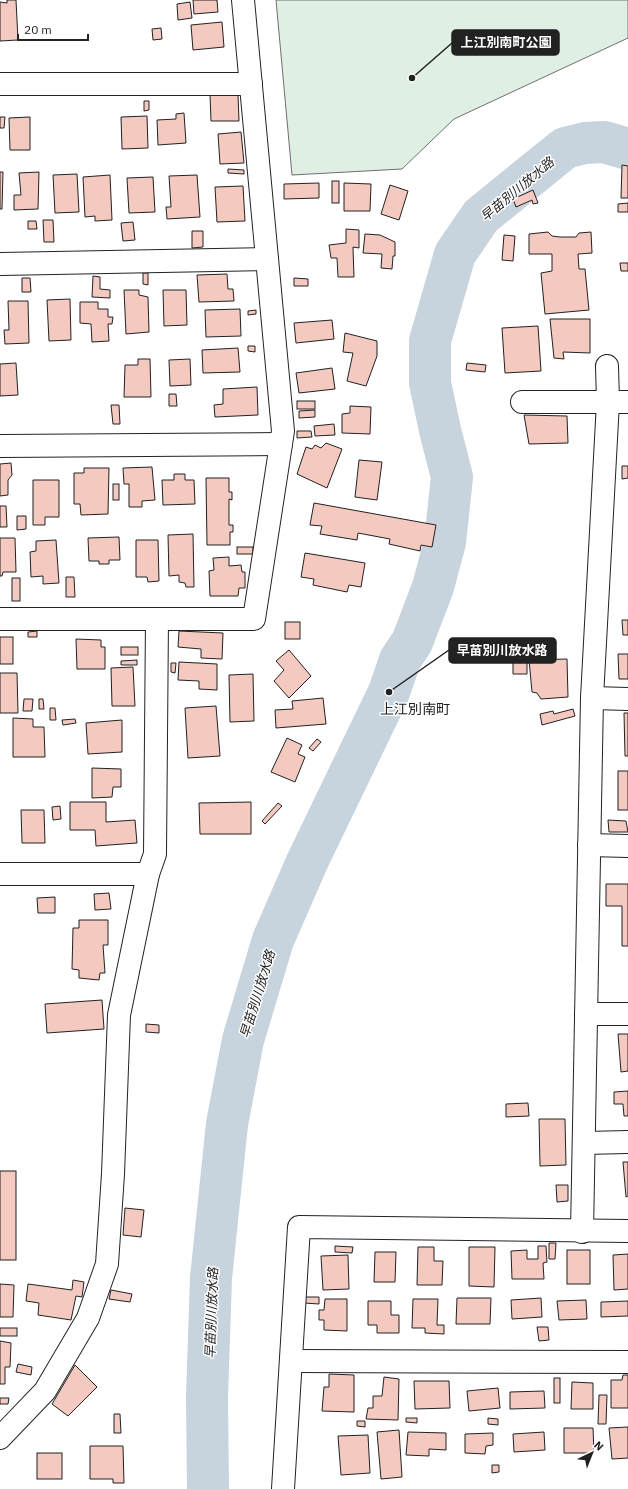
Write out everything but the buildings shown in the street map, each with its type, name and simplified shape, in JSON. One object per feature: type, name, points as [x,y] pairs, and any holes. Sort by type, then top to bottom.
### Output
[{"type":"street","points":[[0,619],[254,619],[283,431],[243,0]]},
{"type":"street","points":[[0,84],[251,84]]},
{"type":"street","points":[[0,264],[267,259]]},
{"type":"street","points":[[582,1232],[592,698],[618,402],[607,366]]},
{"type":"street","points":[[522,402],[618,402]]},
{"type":"street","points":[[0,446],[281,444]]},
{"type":"street","points":[[0,1438],[45,1391],[88,1318],[106,1264],[113,1174],[119,1015],[148,874],[155,854],[157,619]]},
{"type":"street","points":[[592,698],[628,698]]},
{"type":"street","points":[[589,845],[628,846]]},
{"type":"street","points":[[0,874],[148,874]]},
{"type":"street","points":[[586,1014],[628,1014]]},
{"type":"street","points":[[584,1143],[628,1142]]},
{"type":"street","points":[[283,1489],[299,1227],[582,1232],[628,1231]]},
{"type":"street","points":[[290,1362],[628,1362]]},
{"type":"green space","points":[[276,0],[628,0],[628,38],[454,119],[402,169],[292,175]]},
{"type":"waterway","name":"早苗別川放水路","points":[[208,1489],[207,1397],[211,1278],[227,1124],[243,1040],[273,940],[307,862],[389,692],[400,660],[412,642],[433,587],[445,542],[452,477],[430,383],[430,341],[455,254],[481,216],[565,148],[585,143],[604,142],[628,149]]},
{"type":"place","name":"上江別南町公園","points":[[412,78]]},
{"type":"place","name":"早苗別川放水路","points":[[389,692]]},
{"type":"district","name":"上江別南町","points":[[415,709]]}]
